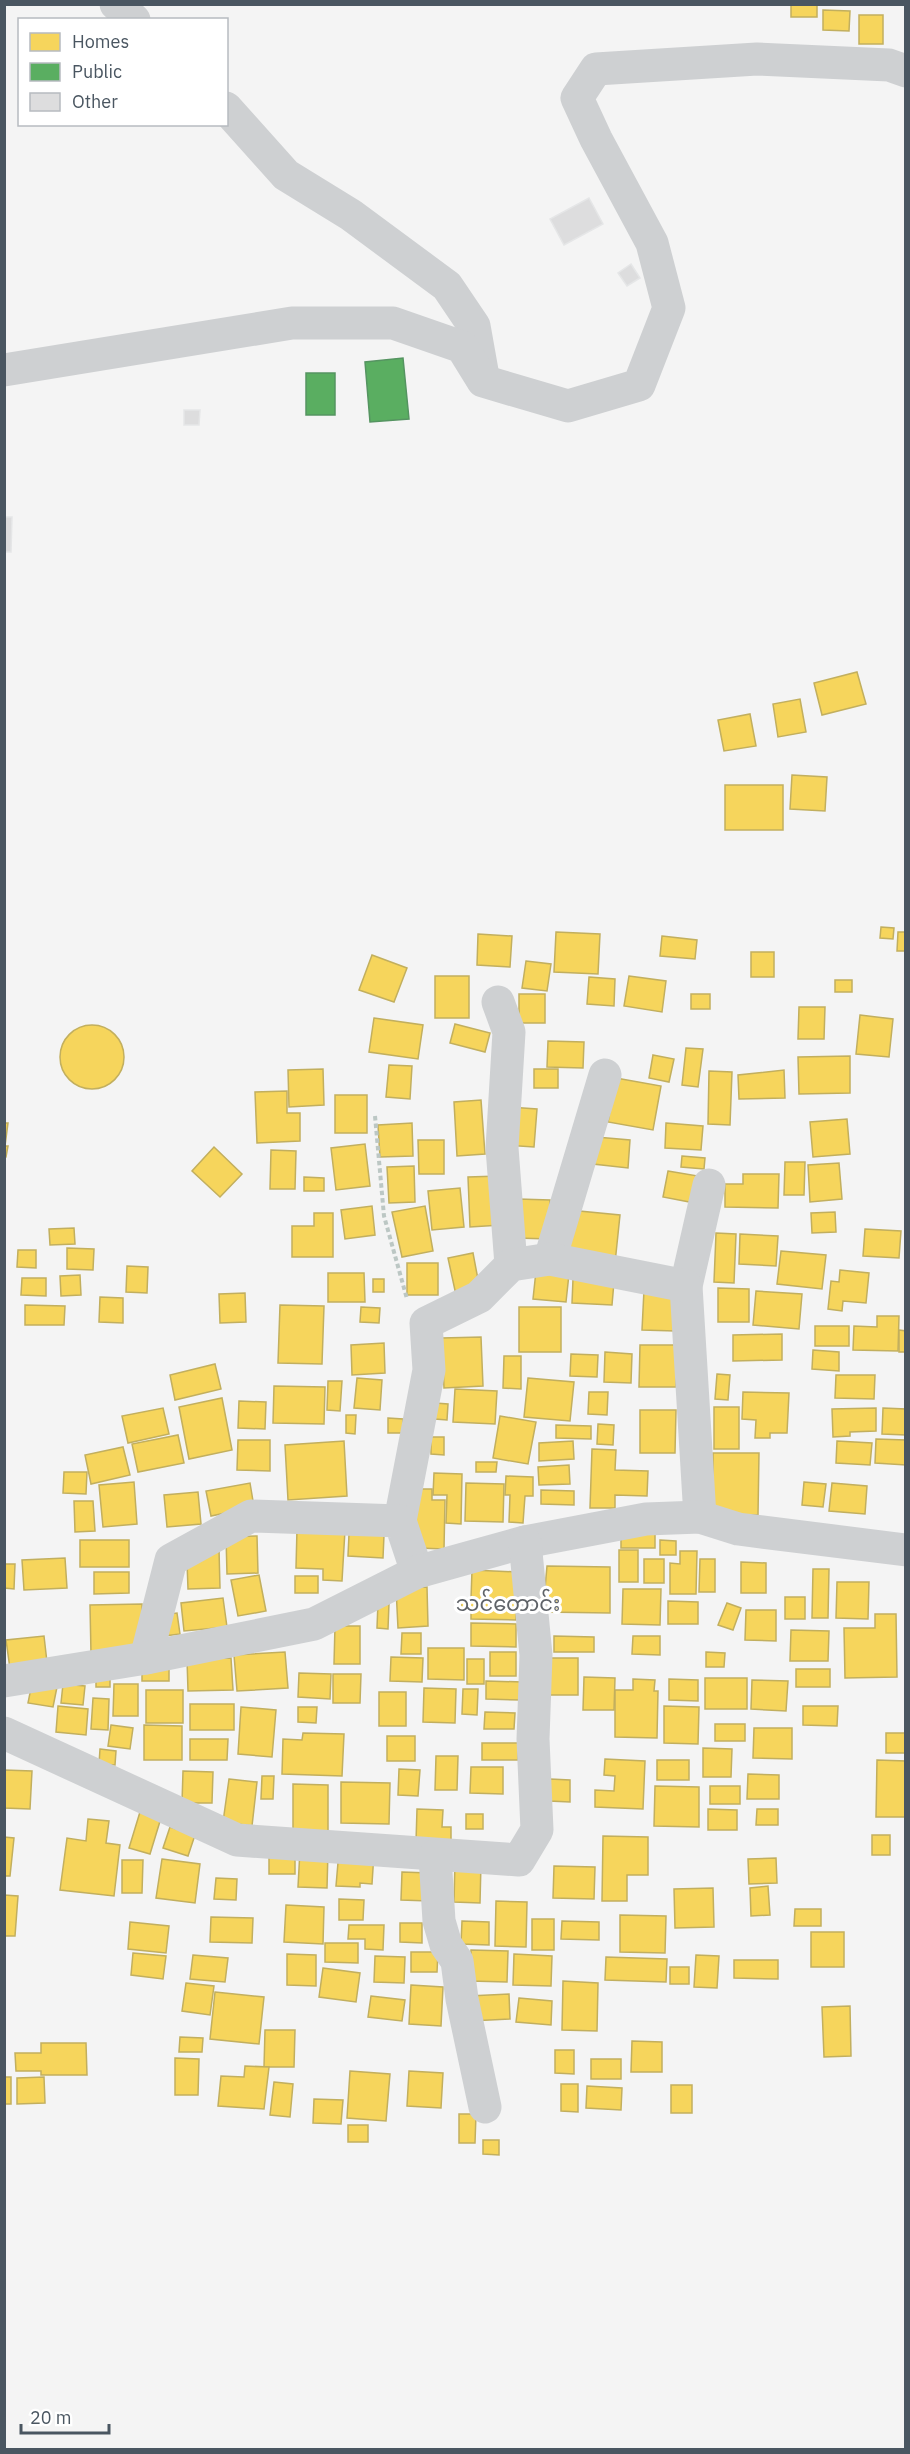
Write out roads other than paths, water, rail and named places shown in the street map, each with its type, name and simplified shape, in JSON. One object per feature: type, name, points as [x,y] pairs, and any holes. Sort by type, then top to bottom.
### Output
[{"type":"street","points":[[116,4],[132,18]]},
{"type":"street","points":[[4,370],[292,323],[393,323],[462,347],[483,381],[568,406],[639,385],[669,308],[652,243],[596,140],[577,98],[596,69],[757,59],[889,64],[906,71]]},
{"type":"street","points":[[228,110],[286,175],[351,215],[447,286],[474,326],[483,381]]},
{"type":"street","points":[[498,1002],[509,1032],[502,1148],[511,1265]]},
{"type":"street","points":[[550,1259],[605,1075]]},
{"type":"street","points":[[700,1517],[686,1286],[709,1185]]},
{"type":"street","points":[[417,1572],[400,1521],[429,1370],[426,1323],[479,1297],[511,1265],[550,1259],[686,1286]]},
{"type":"street","points":[[146,1658],[171,1560],[250,1516],[400,1521]]},
{"type":"street","points":[[4,1681],[146,1658],[314,1624],[417,1572],[525,1542],[646,1520],[700,1517],[738,1529],[906,1550]]},
{"type":"street","points":[[4,1733],[237,1840],[435,1856],[519,1860],[537,1830],[533,1739],[536,1654],[525,1542]]},
{"type":"street","points":[[435,1856],[439,1921],[446,1945],[457,1961],[462,1999],[485,2108]]},
{"type":"district","name":"သင်တောင်း","points":[[508,1604]]}]
